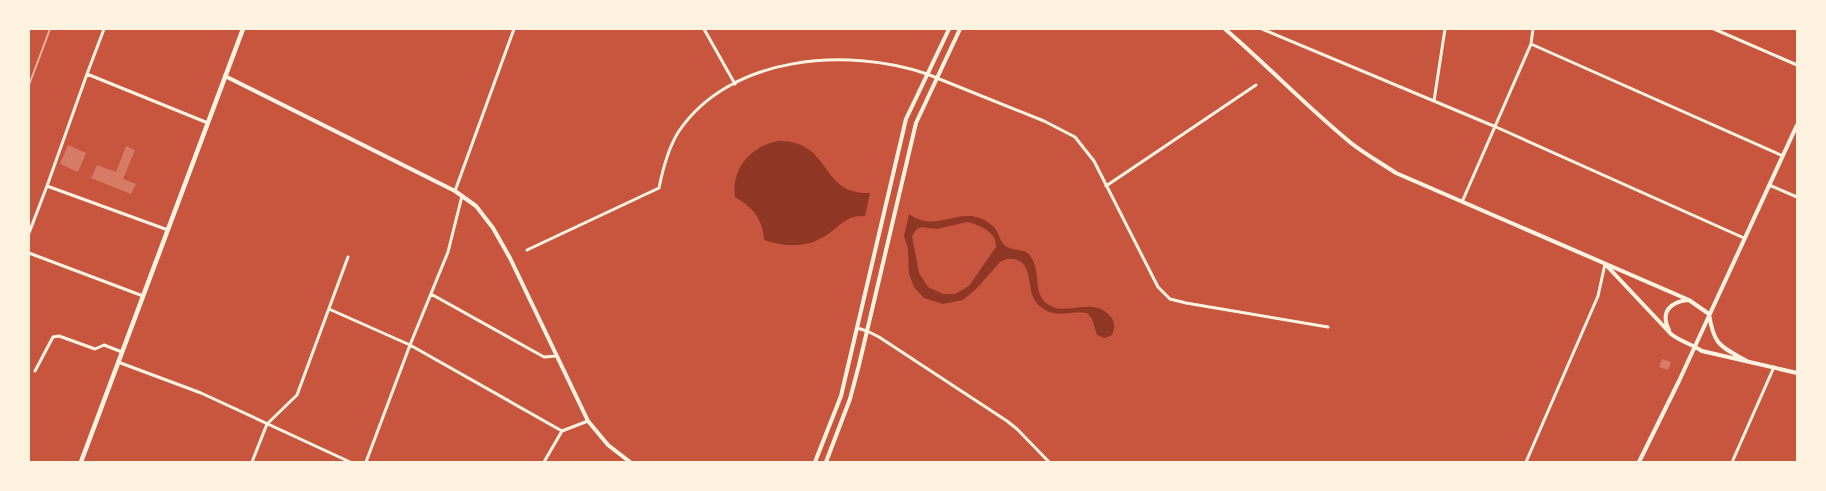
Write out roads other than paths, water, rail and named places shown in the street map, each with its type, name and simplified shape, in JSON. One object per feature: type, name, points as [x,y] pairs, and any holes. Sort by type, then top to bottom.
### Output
[{"type":"main road","points":[[81,462],[243,29]]},
{"type":"street","points":[[29,233],[104,29]]},
{"type":"street","points":[[454,191],[514,29]]},
{"type":"street","points":[[704,29],[734,84]]},
{"type":"street","points":[[815,462],[831,426],[841,396],[906,119],[948,29]]},
{"type":"street","points":[[826,462],[850,398],[868,331],[912,134],[920,110],[960,29]]},
{"type":"street","points":[[1225,29],[1353,145],[1396,173],[1689,300],[1709,314],[1711,327],[1717,343],[1747,361]]},
{"type":"street","points":[[1262,29],[1496,127],[1744,238]]},
{"type":"street","points":[[1434,101],[1445,29]]},
{"type":"street","points":[[1462,202],[1496,127],[1530,44],[1532,29]]},
{"type":"street","points":[[1714,29],[1797,65]]},
{"type":"street","points":[[1530,44],[1783,156]]},
{"type":"street","points":[[527,250],[659,188],[666,159],[679,131],[716,94],[754,74],[774,68],[829,59],[860,60],[891,63],[927,74],[1066,131],[1075,137],[1088,152],[1158,287],[1170,299],[1178,302],[1328,327]]},
{"type":"street","points":[[87,74],[208,123]]},
{"type":"street","points":[[225,76],[454,191],[476,206],[493,228],[510,258],[588,421],[608,445],[630,462]]},
{"type":"street","points":[[1106,186],[1256,85]]},
{"type":"street","points":[[1639,462],[1797,124]]},
{"type":"street","points":[[1769,185],[1797,197]]},
{"type":"street","points":[[47,186],[168,230]]},
{"type":"street","points":[[366,462],[410,345],[448,252],[462,196]]},
{"type":"street","points":[[29,253],[143,296]]},
{"type":"street","points":[[252,462],[267,424],[297,395],[348,257]]},
{"type":"street","points":[[1605,264],[1678,340],[1702,351],[1797,372]]},
{"type":"street","points":[[1526,462],[1598,296],[1605,264]]},
{"type":"street","points":[[431,294],[544,357],[556,356]]},
{"type":"street","points":[[1671,334],[1665,318],[1671,305],[1678,301],[1689,300]]},
{"type":"street","points":[[329,310],[410,345],[562,431]]},
{"type":"street","points":[[857,328],[868,331],[1007,421],[1018,429],[1049,462]]},
{"type":"street","points":[[35,371],[53,337],[59,336],[95,349],[104,345],[122,352]]},
{"type":"street","points":[[118,362],[201,394],[350,462]]},
{"type":"street","points":[[1734,460],[1774,367]]},
{"type":"street","points":[[544,462],[562,431],[588,421]]},
{"type":"railway","points":[[29,85],[50,29]]}]
